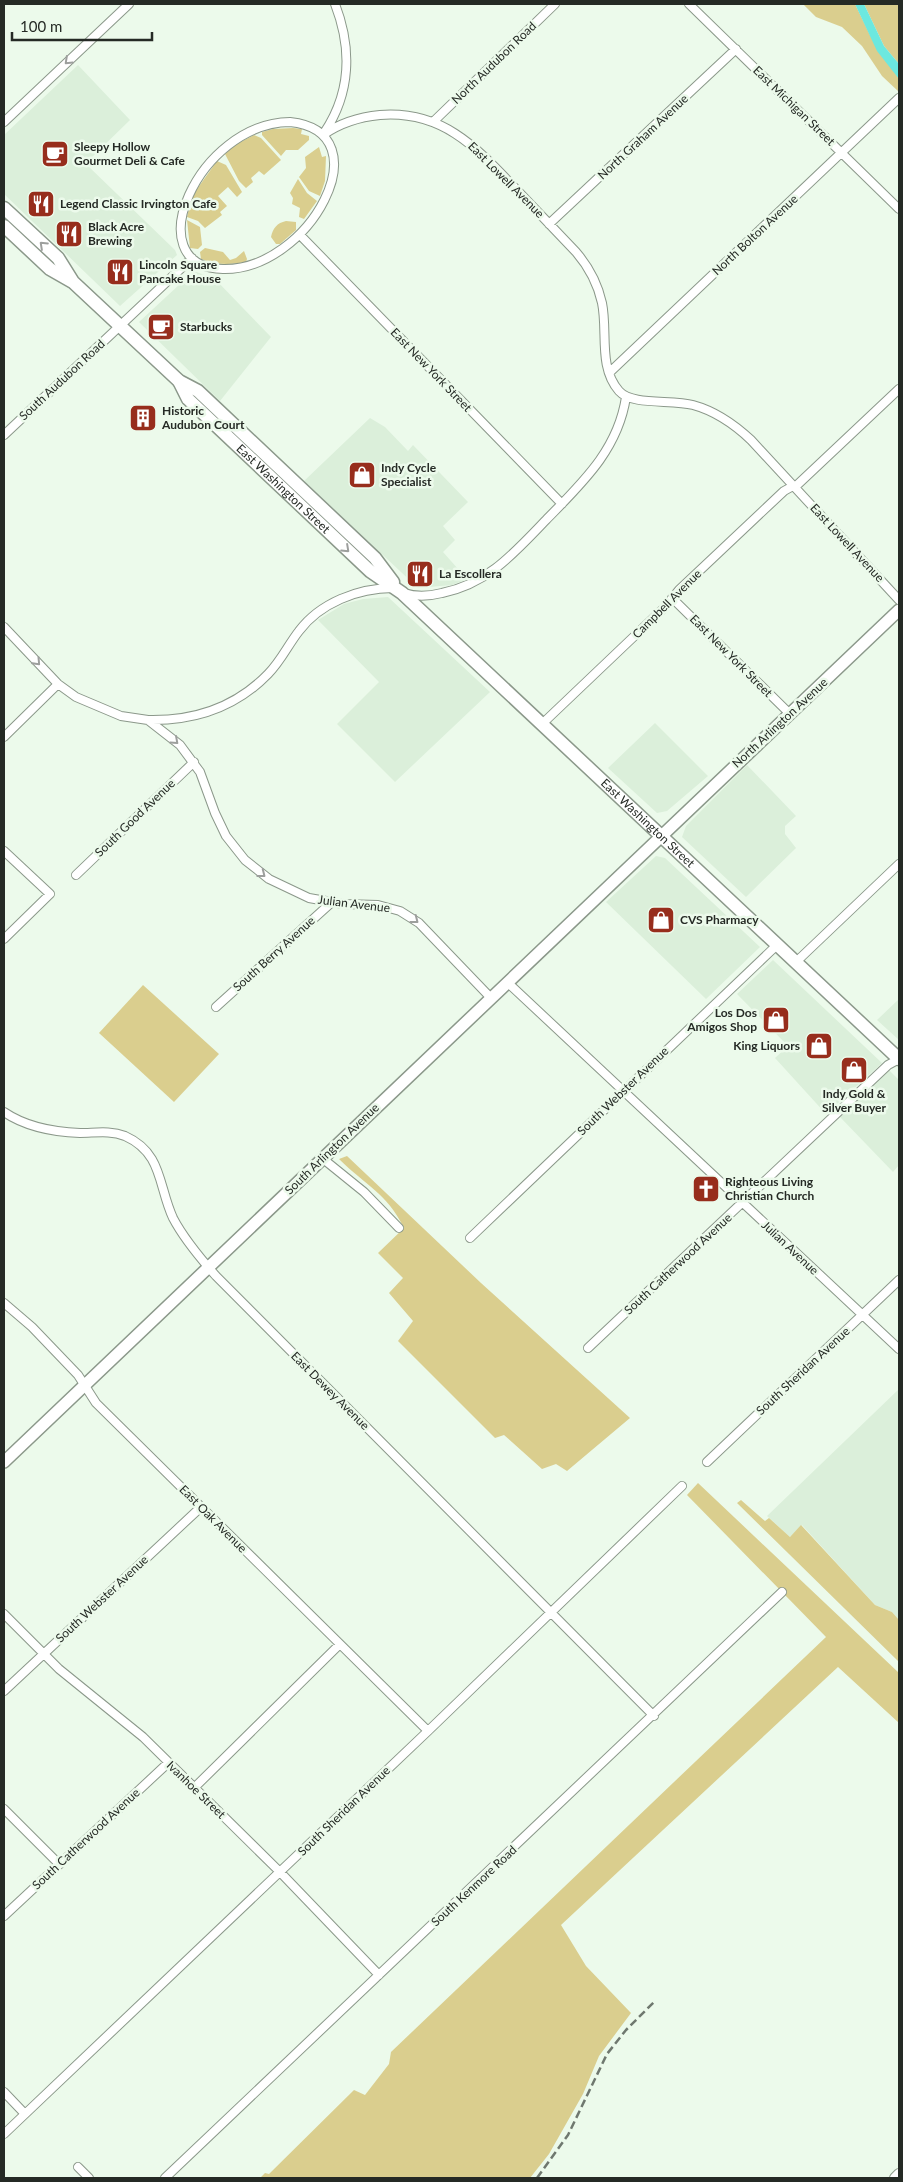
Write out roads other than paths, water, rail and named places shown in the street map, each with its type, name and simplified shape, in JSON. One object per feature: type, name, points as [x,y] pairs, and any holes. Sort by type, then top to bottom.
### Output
[{"type":"main road","name":"East Washington Street","points":[[4,208],[58,258],[73,282]]},
{"type":"main road","name":"East Washington Street","points":[[4,226],[50,269],[73,282],[179,381],[188,399],[219,429],[370,571],[400,590],[899,1059]]},
{"type":"main road","name":"North Arlington Avenue","points":[[660,836],[899,610]]},
{"type":"main road","name":"South Arlington Avenue","points":[[4,1462],[660,836]]},
{"type":"street","points":[[4,122],[129,4]]},
{"type":"street","points":[[323,135],[339,104],[346,75],[346,40],[335,4]]},
{"type":"street","name":"North Audubon Road","points":[[433,122],[555,4]]},
{"type":"street","name":"East Michigan Street","points":[[689,4],[899,209]]},
{"type":"street","name":"North Graham Avenue","points":[[549,224],[736,50]]},
{"type":"street","name":"North Bolton Avenue","points":[[610,372],[899,98]]},
{"type":"street","name":"East Lowell Avenue","points":[[323,135],[343,124],[373,116],[399,115],[433,122],[456,133],[474,146],[579,256],[594,282],[602,303],[605,355],[616,387],[626,397],[636,401],[662,400],[683,402],[708,410],[721,417],[751,440],[899,600]]},
{"type":"street","points":[[272,123],[303,124],[314,128],[323,135],[333,158],[332,179],[321,207],[300,235],[279,253],[243,268],[209,268],[192,258],[183,240],[183,212],[194,184],[214,156],[243,134],[272,123]]},
{"type":"street","name":"East New York Street","points":[[300,235],[562,504]]},
{"type":"street","name":"South Audubon Road","points":[[4,435],[192,258]]},
{"type":"street","name":"Campbell Avenue","points":[[542,724],[784,491],[794,486],[899,389]]},
{"type":"street","points":[[148,720],[188,719],[226,706],[248,692],[266,677],[302,627],[322,609],[346,597],[379,589],[400,590],[420,596],[440,594],[461,588],[485,577],[506,561],[591,473],[607,451],[620,423],[626,397]]},
{"type":"street","name":"East New York Street","points":[[672,598],[789,714]]},
{"type":"street","name":"Julian Avenue","points":[[4,627],[58,684],[96,707],[121,716],[148,720],[180,745],[194,762],[203,778],[218,821],[226,836],[245,860],[269,880],[310,898],[392,908],[408,915],[419,923],[490,997]]},
{"type":"street","points":[[4,737],[58,684]]},
{"type":"street","name":"South Good Avenue","points":[[76,875],[194,762]]},
{"type":"street","points":[[4,851],[50,894],[4,939]]},
{"type":"street","points":[[796,962],[899,864]]},
{"type":"street","name":"South Berry Avenue","points":[[216,1006],[332,902]]},
{"type":"street","name":"South Webster Avenue","points":[[470,1238],[777,945]]},
{"type":"street","name":"Julian Avenue","points":[[507,982],[899,1349]]},
{"type":"street","name":"South Catherwood Avenue","points":[[588,1348],[888,1065],[899,1059]]},
{"type":"street","name":"East Dewey Avenue","points":[[4,1112],[42,1128],[64,1132],[112,1133],[125,1136],[140,1145],[156,1166],[169,1207],[178,1227],[208,1267],[552,1611],[654,1716]]},
{"type":"street","points":[[322,1158],[364,1192],[399,1228]]},
{"type":"street","name":"South Sheridan Avenue","points":[[707,1462],[899,1280]]},
{"type":"street","name":"East Oak Avenue","points":[[4,1303],[32,1327],[78,1375],[96,1403],[428,1731]]},
{"type":"street","name":"South Sheridan Avenue","points":[[4,2134],[428,1731],[682,1486]]},
{"type":"street","name":"South Webster Avenue","points":[[4,1691],[200,1507]]},
{"type":"street","name":"South Kenmore Road","points":[[165,2178],[654,1716],[782,1592]]},
{"type":"street","name":"Ivanhoe Street","points":[[4,1614],[43,1654],[131,1726],[280,1872],[379,1975]]},
{"type":"street","points":[[194,1788],[339,1645]]},
{"type":"street","name":"South Catherwood Avenue","points":[[4,1916],[168,1763]]},
{"type":"street","points":[[4,1809],[59,1864]]},
{"type":"street","points":[[4,2092],[25,2114]]},
{"type":"street","points":[[78,2166],[89,2178]]},
{"type":"street","points":[[895,2178],[899,2174]]},
{"type":"water","points":[[855,4],[864,4],[884,46],[899,64],[899,79],[877,51]]},
{"type":"railway","points":[[537,2178],[568,2135],[607,2054],[626,2030],[655,2001]]},
{"type":"place","name":"Sleepy Hollow Gourmet Deli & Cafe","points":[[55,154]]},
{"type":"place","name":"Legend Classic Irvington Cafe","points":[[41,204]]},
{"type":"place","name":"Black Acre Brewing","points":[[69,234]]},
{"type":"place","name":"Lincoln Square Pancake House","points":[[120,272]]},
{"type":"place","name":"Starbucks","points":[[161,327]]},
{"type":"place","name":"Historic Audubon Court","points":[[143,418]]},
{"type":"place","name":"Indy Cycle Specialist","points":[[362,475]]},
{"type":"place","name":"La Escollera","points":[[420,574]]},
{"type":"place","name":"CVS Pharmacy","points":[[661,920]]},
{"type":"place","name":"Los Dos Amigos Shop","points":[[776,1020]]},
{"type":"place","name":"King Liquors","points":[[819,1046]]},
{"type":"place","name":"Indy Gold & Silver Buyer","points":[[854,1070]]},
{"type":"place","name":"Righteous Living Christian Church","points":[[706,1189]]}]
